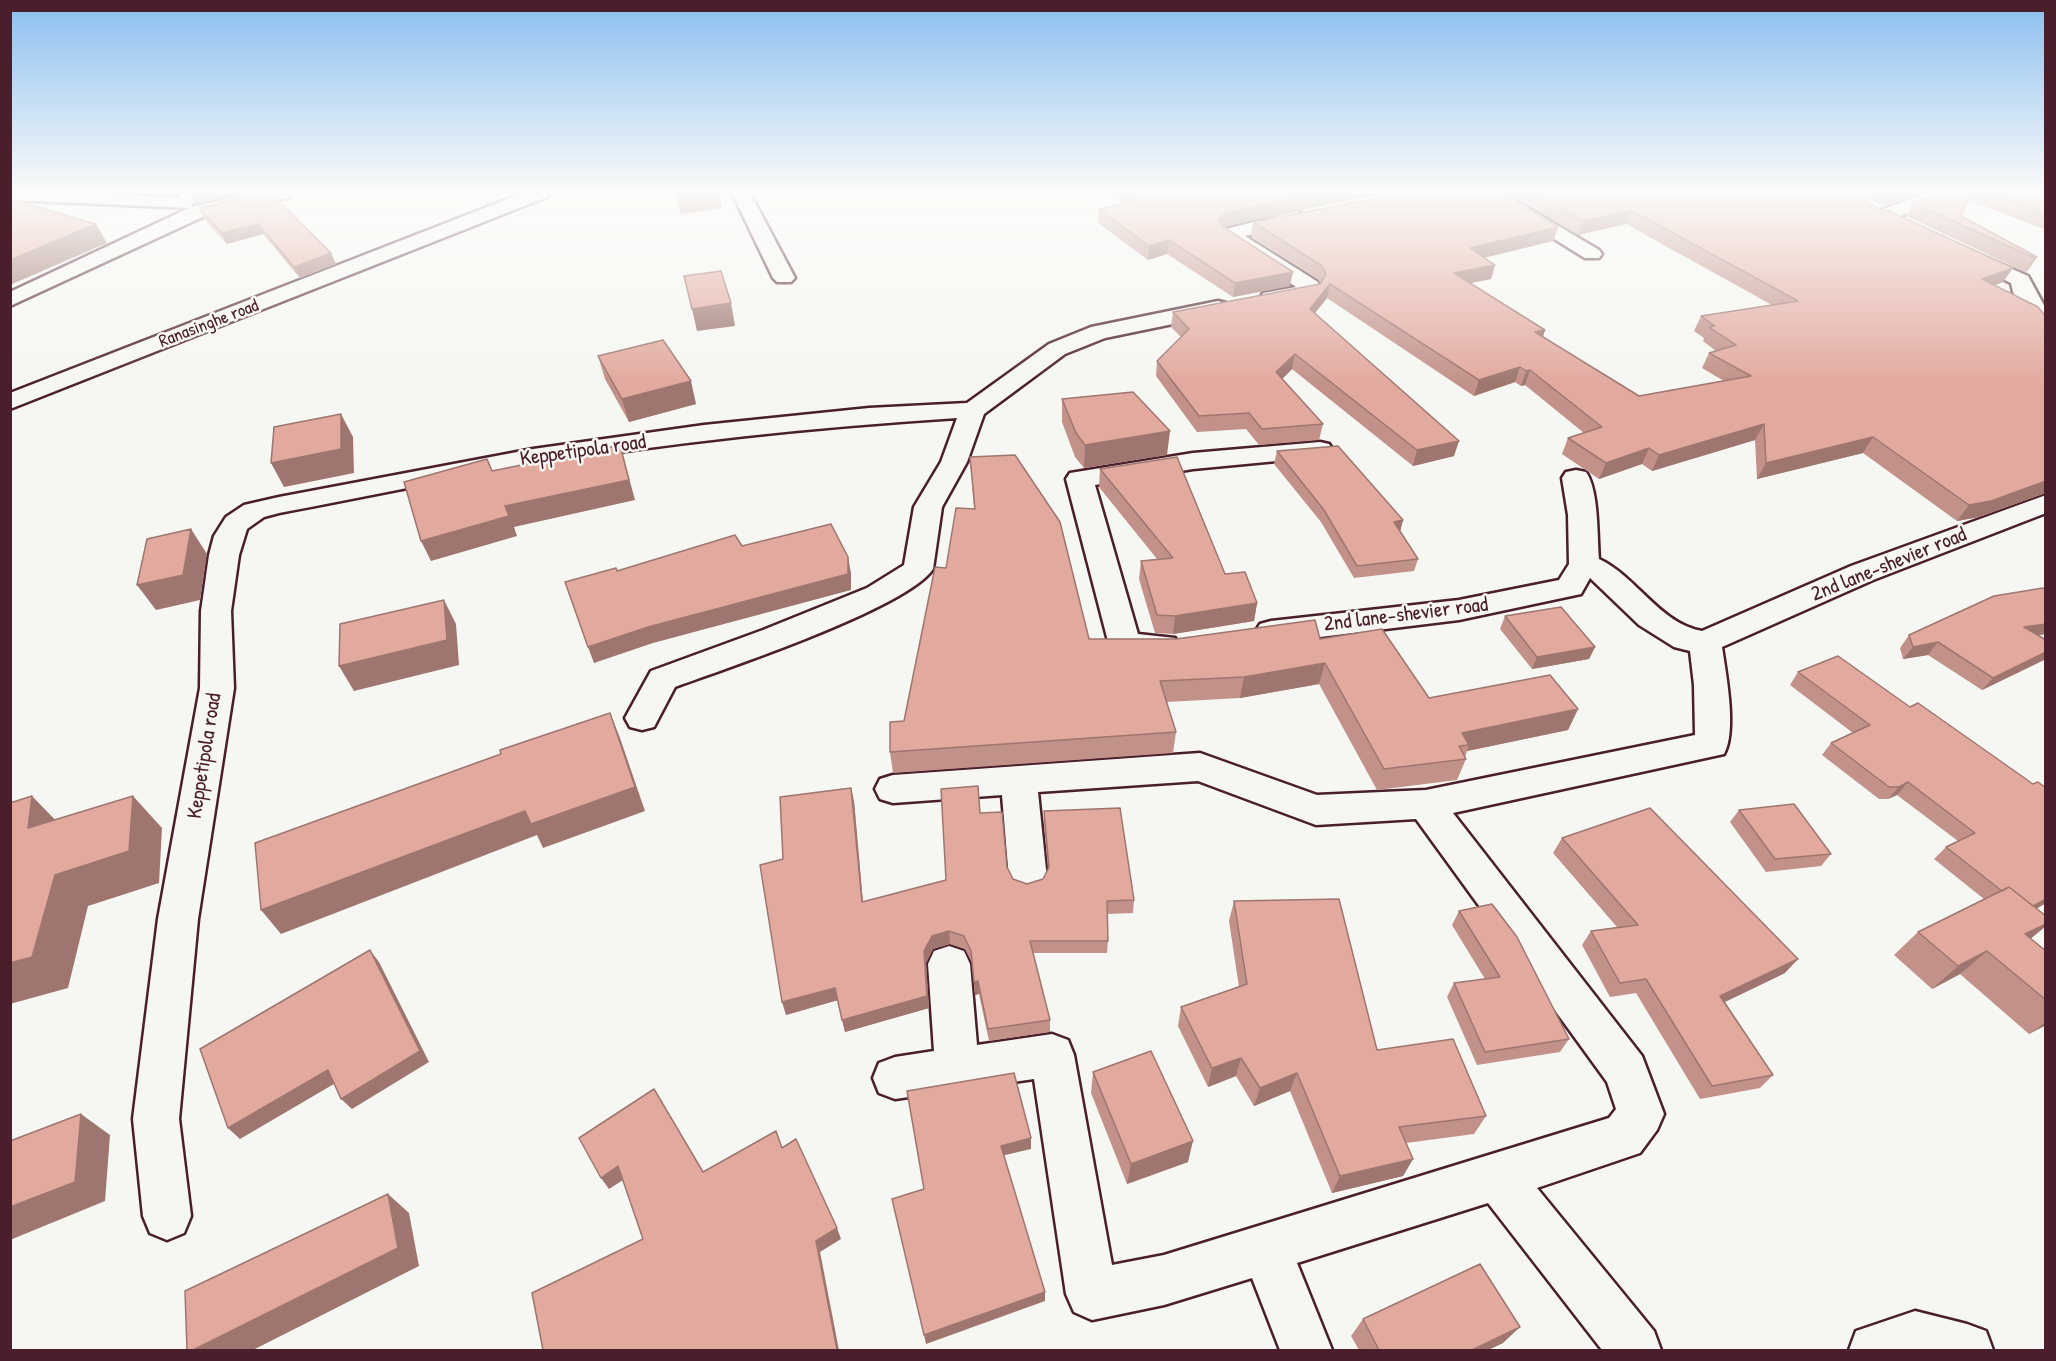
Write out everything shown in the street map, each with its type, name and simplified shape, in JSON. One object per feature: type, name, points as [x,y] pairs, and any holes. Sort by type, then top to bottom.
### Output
[{"type":"street","points":[[10,300],[102,257]]},
{"type":"street","name":"Ranasinghe road","points":[[10,402],[379,257]]},
{"type":"street","points":[[773,257],[784,278]]},
{"type":"street","points":[[642,718],[663,679],[774,638],[878,595],[904,581],[918,569],[928,507],[954,462],[973,410],[1057,349],[1099,332],[1309,291],[1310,287],[1263,257]]},
{"type":"street","points":[[1970,257],[2021,280],[2046,282]]},
{"type":"street","points":[[2021,280],[2024,292],[2046,328]]},
{"type":"street","name":"Keppetipola road","points":[[167,1216],[156,1119],[178,919],[217,687],[216,611],[228,536],[236,523],[254,511],[279,505],[533,457],[704,433],[869,416],[973,410]]},
{"type":"street","points":[[1193,644],[1173,647],[1125,645],[1080,479],[1193,461],[1331,449]]},
{"type":"street","points":[[893,789],[1200,766],[1316,810],[1426,804],[1712,745],[1711,685],[1705,642],[1685,639],[1650,618],[1606,574],[1584,564],[1582,515],[1576,478]]},
{"type":"street","name":"2nd lane-shevier road","points":[[1705,642],[1862,573],[2046,503]]},
{"type":"street","name":"2nd lane-shevier road","points":[[1244,635],[1468,610],[1534,597],[1570,587],[1584,564]]},
{"type":"street","points":[[1019,779],[1028,879]]},
{"type":"street","points":[[895,1078],[1052,1055],[1092,1294],[1164,1280],[1624,1137],[1641,1114],[1626,1071],[1426,804]]},
{"type":"street","points":[[948,964],[957,1068]]},
{"type":"street","points":[[1498,1177],[1635,1350]]},
{"type":"street","points":[[1266,1248],[1306,1350]]},
{"type":"street","points":[[1875,1350],[1915,1337],[1967,1350]]},
{"type":"building","points":[[285,257],[322,257],[294,267]]},
{"type":"building","points":[[1194,257],[1269,257],[1293,272],[1235,283]]},
{"type":"building","points":[[1307,257],[1483,257],[1495,265],[1454,273],[1545,330],[1535,332],[1639,396],[1751,376],[1709,353],[1736,345],[1709,327],[1715,326],[1701,316],[1798,301],[1716,257],[1988,257],[2013,268],[1982,279],[2038,307],[2046,317],[2046,481],[1991,501],[1969,505],[1873,437],[1766,463],[1764,424],[1659,455],[1649,448],[1606,463],[1568,438],[1602,427],[1530,370],[1526,371],[1520,367],[1479,380],[1330,284],[1310,309],[1459,441],[1417,450],[1295,354],[1276,372],[1323,424],[1262,429],[1249,413],[1199,416],[1157,361],[1189,329],[1173,312],[1320,284],[1326,274],[1322,266]]},
{"type":"building","points":[[721,271],[731,303],[692,309],[684,276]]},
{"type":"building","points":[[663,340],[691,381],[622,399],[598,356]]},
{"type":"building","points":[[1133,392],[1170,431],[1085,445],[1076,433],[1062,399]]},
{"type":"building","points":[[341,414],[341,449],[271,463],[274,427]]},
{"type":"building","points":[[620,445],[629,480],[505,506],[509,516],[421,541],[404,482],[487,459],[492,471]]},
{"type":"building","points":[[1338,446],[1403,520],[1394,522],[1418,559],[1357,566],[1324,510],[1277,451]]},
{"type":"building","points":[[1015,455],[1060,522],[1089,639],[1176,639],[1315,620],[1320,639],[1382,629],[1429,698],[1550,675],[1578,709],[1462,733],[1469,745],[1459,746],[1466,759],[1384,769],[1325,663],[1244,677],[1160,681],[1176,732],[890,752],[890,722],[904,721],[935,567],[946,568],[956,508],[975,509],[970,457]]},
{"type":"building","points":[[1177,457],[1225,574],[1245,572],[1257,603],[1175,616],[1157,615],[1141,561],[1173,558],[1100,469]]},
{"type":"building","points":[[831,524],[848,557],[848,574],[648,627],[588,647],[565,582],[616,568],[617,571],[735,535],[742,546]]},
{"type":"building","points":[[191,529],[183,575],[137,585],[147,539]]},
{"type":"building","points":[[2043,588],[2046,590],[2046,624],[2024,627],[2046,640],[2046,652],[1993,678],[1938,642],[1913,647],[1909,635],[1994,596]]},
{"type":"building","points":[[444,600],[447,640],[339,666],[340,624]]},
{"type":"building","points":[[1561,607],[1595,647],[1537,657],[1505,616]]},
{"type":"building","points":[[1838,656],[1910,707],[1918,703],[2033,784],[2038,782],[2046,788],[2046,899],[2033,906],[2009,887],[2002,891],[1946,847],[1975,833],[1908,782],[1899,787],[1889,787],[1831,743],[1870,725],[1798,672]]},
{"type":"building","points":[[610,713],[635,787],[531,824],[525,811],[261,910],[255,843],[501,754],[500,750]]},
{"type":"building","points":[[978,786],[980,813],[1002,812],[1007,867],[1013,879],[1027,884],[1043,879],[1049,867],[1044,811],[1120,808],[1134,900],[1107,901],[1108,941],[1030,941],[1050,1020],[988,1029],[978,981],[974,982],[971,951],[964,936],[949,931],[932,936],[924,951],[927,996],[842,1020],[835,988],[782,1002],[760,865],[783,859],[780,797],[851,788],[862,902],[946,880],[941,789]]},
{"type":"building","points":[[32,796],[28,828],[133,796],[129,851],[55,875],[32,957],[10,963],[10,803]]},
{"type":"building","points":[[1794,804],[1831,854],[1775,859],[1739,810]]},
{"type":"building","points":[[1650,808],[1798,959],[1720,996],[1773,1075],[1712,1086],[1646,979],[1620,983],[1591,931],[1638,925],[1562,838]]},
{"type":"building","points":[[2009,887],[2046,916],[2046,924],[2025,934],[2046,951],[2046,1000],[1987,951],[1958,966],[1918,932]]},
{"type":"building","points":[[1339,899],[1377,1050],[1453,1039],[1486,1116],[1399,1127],[1413,1159],[1340,1176],[1297,1073],[1260,1088],[1241,1058],[1212,1068],[1181,1007],[1247,984],[1234,901]]},
{"type":"building","points":[[1492,904],[1517,937],[1569,1039],[1485,1052],[1454,983],[1500,977],[1459,911]]},
{"type":"building","points":[[370,950],[420,1051],[341,1099],[328,1070],[228,1128],[200,1049]]},
{"type":"building","points":[[1151,1051],[1193,1141],[1131,1164],[1093,1072]]},
{"type":"building","points":[[1014,1073],[1031,1138],[1001,1146],[1045,1292],[924,1335],[892,1199],[924,1189],[907,1091]]},
{"type":"building","points":[[654,1089],[703,1172],[776,1131],[782,1148],[796,1139],[837,1228],[816,1241],[837,1350],[543,1350],[532,1293],[643,1239],[618,1166],[601,1178],[579,1138]]},
{"type":"building","points":[[81,1114],[75,1182],[10,1207],[10,1141]]},
{"type":"building","points":[[388,1194],[398,1248],[193,1350],[187,1350],[185,1291]]},
{"type":"building","points":[[1480,1264],[1520,1327],[1472,1350],[1379,1350],[1363,1319]]}]
